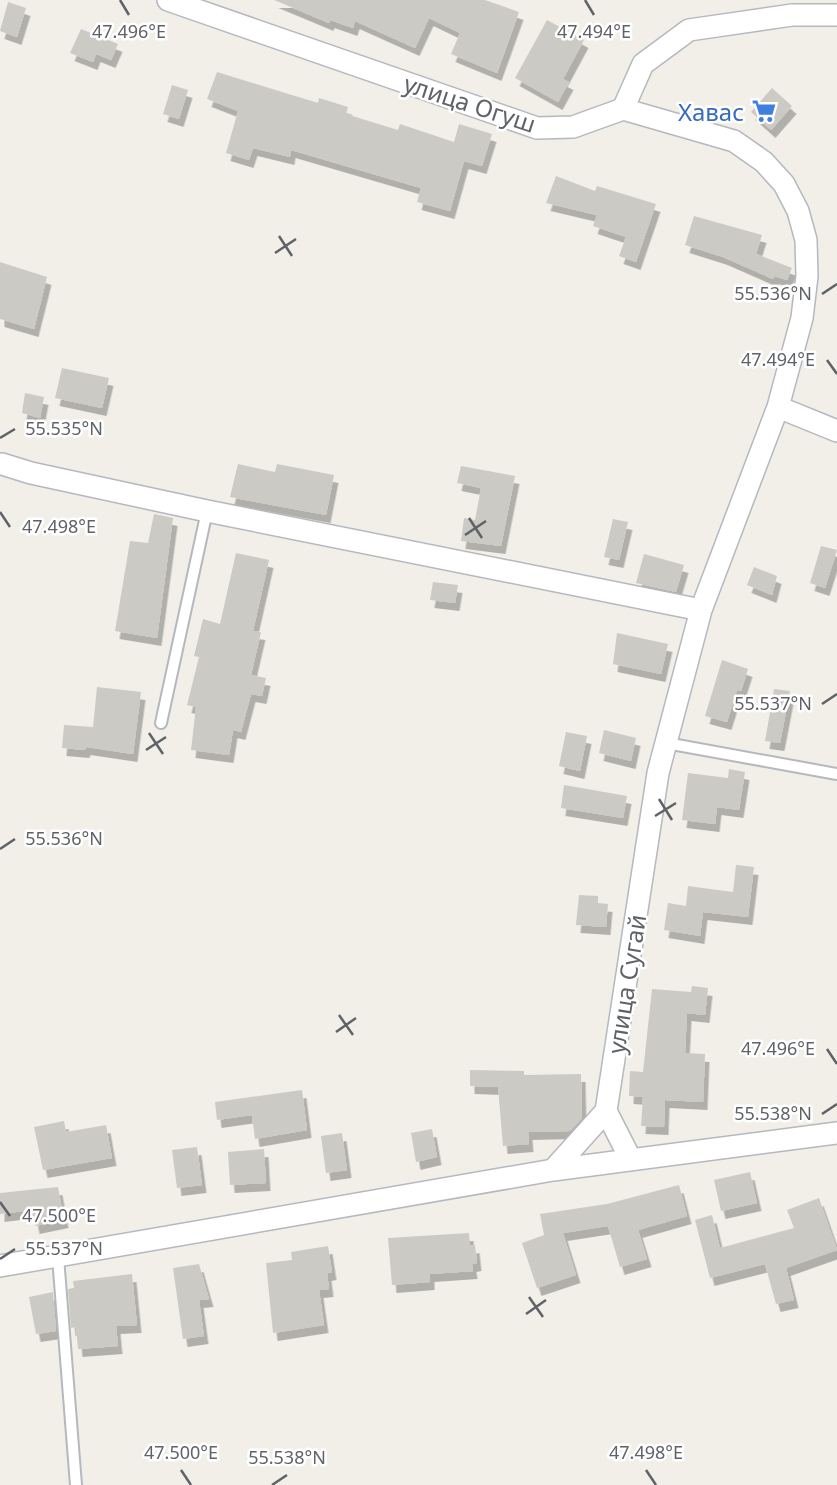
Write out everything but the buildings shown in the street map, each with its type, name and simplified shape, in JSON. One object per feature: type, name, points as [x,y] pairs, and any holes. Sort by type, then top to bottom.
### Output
[{"type":"street","name":"улица Огуш","points":[[168,0],[537,128],[573,127],[623,109]]},
{"type":"street","points":[[623,109],[643,64],[690,30],[792,15],[837,15]]},
{"type":"street","name":"улица Сугай","points":[[606,1111],[658,774],[701,610],[778,407],[802,318],[807,276],[806,240],[793,202],[784,184],[764,162],[734,141],[623,109]]},
{"type":"street","points":[[778,407],[837,430]]},
{"type":"street","points":[[1,466],[207,511],[701,610]]},
{"type":"street","points":[[553,1170],[606,1111],[631,1160]]},
{"type":"street","points":[[0,1266],[553,1170],[837,1133]]},
{"type":"lane","points":[[161,723],[207,511]]},
{"type":"lane","points":[[666,743],[837,774]]},
{"type":"lane","points":[[58,1257],[76,1485]]},
{"type":"place","name":"Хавас","points":[[764,111]]}]
